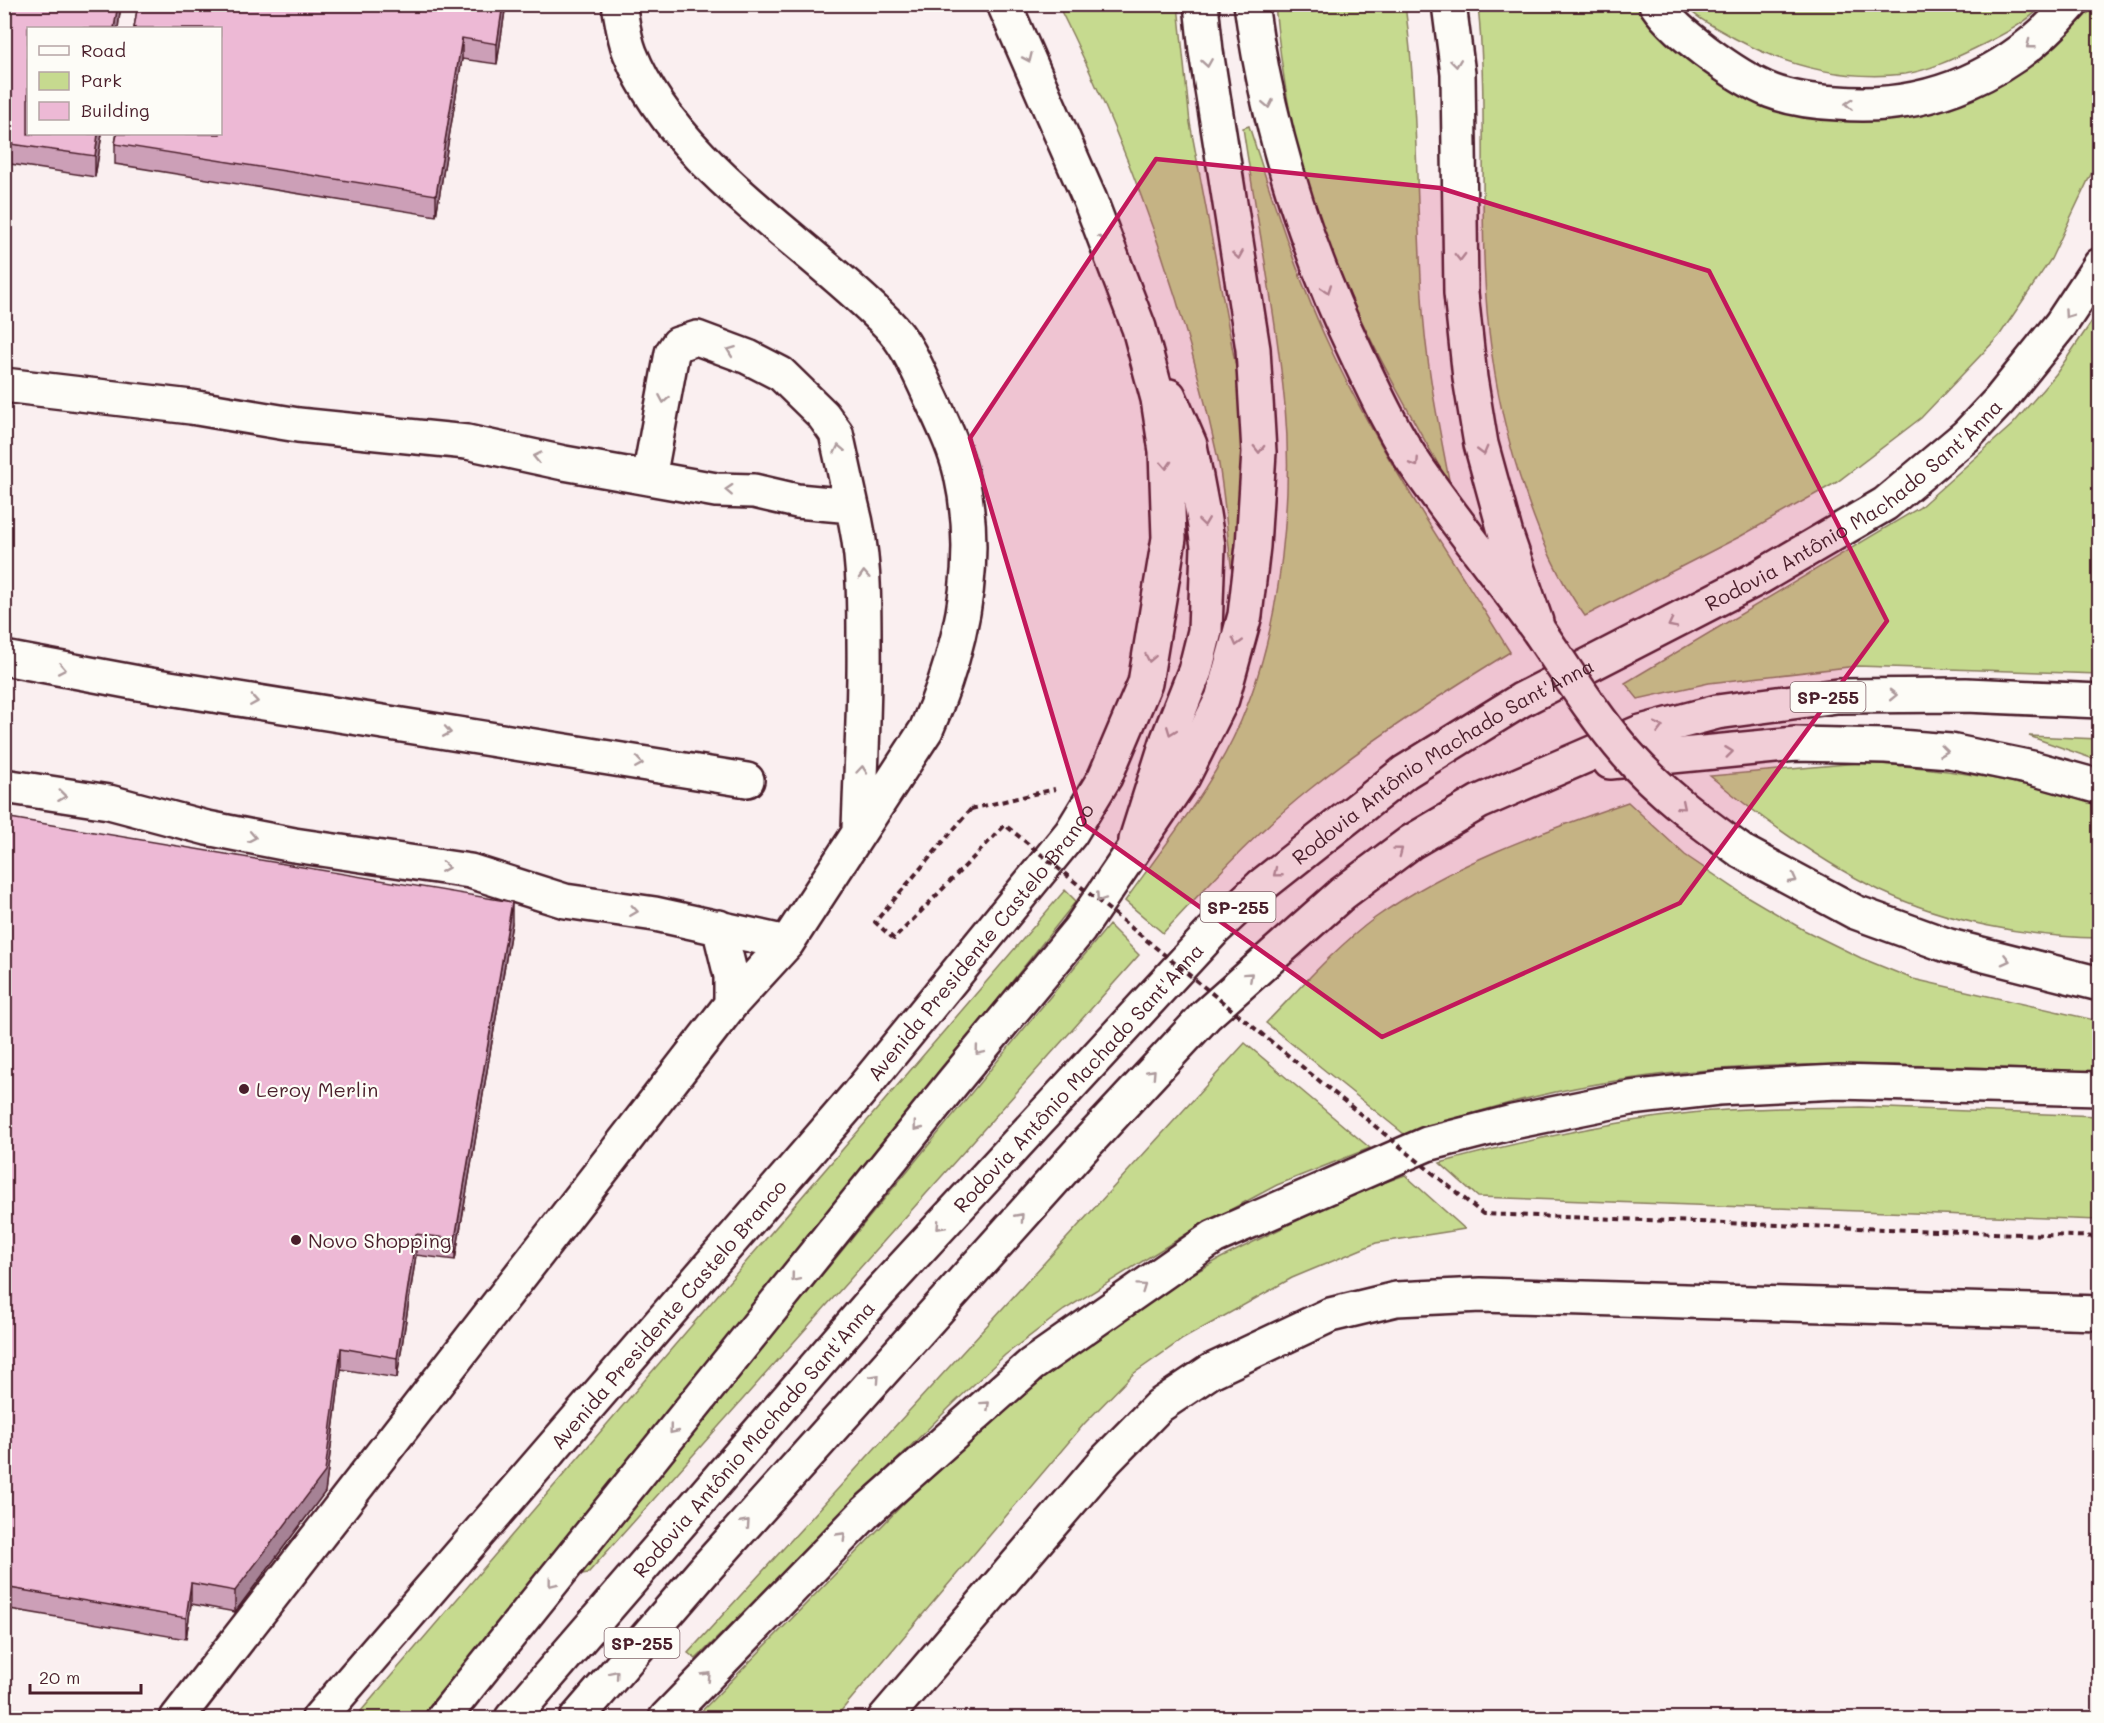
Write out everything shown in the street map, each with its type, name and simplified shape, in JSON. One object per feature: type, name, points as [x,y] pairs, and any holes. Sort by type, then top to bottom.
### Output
[{"type":"main road","points":[[177,1719],[731,1004],[787,943],[859,829],[903,769],[926,730],[942,695],[957,646],[971,561],[961,474],[946,431],[920,374],[890,326],[692,150],[658,106],[630,53],[619,4]]},
{"type":"main road","name":"Avenida Presidente Castelo Branco","points":[[319,1719],[858,1094],[1071,833],[1105,777],[1145,683],[1169,538],[1166,452],[1158,399],[1139,328],[1090,200],[1004,4]]},
{"type":"main road","points":[[443,1719],[917,1127],[1079,930],[1183,777],[1222,699],[1245,615],[1254,546],[1259,452],[1253,349],[1206,51],[1201,4]]},
{"type":"main road","points":[[1251,4],[1273,129],[1298,210],[1332,302],[1382,408],[1417,466],[1539,631],[1591,707],[1627,753],[1657,785],[1742,851],[1855,912],[1949,946],[2095,981]]},
{"type":"main road","points":[[1449,4],[1458,74],[1461,292],[1470,378],[1481,444],[1506,535],[1539,631]]},
{"type":"main road","points":[[1656,4],[1688,38],[1745,78],[1772,91],[1795,97],[1858,105],[1897,103],[1954,89],[1986,74],[2049,30],[2071,4]]},
{"type":"main road","name":"Rodovia Antônio Machado Sant'Anna","points":[[512,1719],[880,1292],[1213,931],[1261,886],[1406,772],[1521,700],[1760,577],[1885,504],[1966,436],[1992,408],[2061,324],[2100,265]]},
{"type":"main road","points":[[1133,850],[1168,739],[1195,671],[1205,632],[1208,584],[1206,536],[1190,445],[1139,328]]},
{"type":"main road","points":[[649,478],[672,352],[678,344],[696,338],[748,357],[781,374],[823,415],[836,433],[861,538],[864,573],[865,732],[859,829]]},
{"type":"main road","points":[[4,385],[191,407],[298,425],[467,442],[716,490],[754,491],[797,501],[852,506]]},
{"type":"main road","points":[[4,658],[138,683],[747,780]]},
{"type":"main road","name":"SP-255","points":[[577,1719],[707,1567],[1079,1152],[1206,1015],[1343,893],[1411,842],[1479,802],[1641,732],[1717,712],[1837,696],[1898,694],[2100,701]]},
{"type":"main road","points":[[1566,765],[1796,744],[1887,746],[1950,751],[2032,768],[2100,788]]},
{"type":"main road","points":[[4,786],[110,802],[207,828],[294,845],[470,871],[565,901],[655,914],[787,943]]},
{"type":"main road","points":[[719,927],[731,976],[731,1004]]},
{"type":"main road","points":[[666,1719],[866,1512],[1031,1365],[1214,1237],[1427,1144],[1513,1122],[1630,1098],[1718,1088],[1838,1082],[2100,1089]]},
{"type":"main road","points":[[885,1719],[1106,1460],[1160,1406],[1211,1371],[1330,1315],[1396,1299],[1481,1295],[2100,1313]]},
{"type":"path","points":[[1105,777],[970,809],[875,922],[894,939],[1005,825],[1483,1214],[2100,1237]]},
{"type":"highlighted area","points":[[1156,159],[1440,188],[1709,271],[1887,621],[1680,903],[1382,1037],[1085,825],[970,438]]},
{"type":"green space","points":[[1058,5],[1178,5],[1190,123],[1238,378],[1242,452],[1239,512],[1232,572],[1218,459],[1189,342],[1131,170],[1109,114]]},
{"type":"green space","points":[[1275,5],[1405,5],[1415,114],[1420,260],[1426,344],[1450,485],[1374,347],[1326,239],[1313,202],[1293,129]]},
{"type":"green space","points":[[1478,5],[1636,5],[1645,20],[1686,59],[1733,90],[1827,119],[1883,120],[1939,110],[1991,89],[2045,56],[2096,5],[2099,5],[2099,157],[2051,259],[1999,336],[1921,418],[1837,482],[1741,536],[1585,616],[1558,573],[1532,511],[1508,434],[1495,372],[1489,331],[1484,250],[1483,86]]},
{"type":"green space","points":[[1685,5],[2043,5],[2014,28],[1955,58],[1915,72],[1883,76],[1838,73],[1795,64],[1734,38],[1695,14]]},
{"type":"green space","points":[[1249,126],[1298,270],[1320,326],[1352,393],[1417,505],[1510,652],[1408,717],[1358,752],[1290,805],[1252,840],[1163,933],[1125,901],[1208,783],[1236,733],[1259,672],[1276,598],[1282,558],[1287,480],[1285,406],[1243,128]]},
{"type":"green space","points":[[2099,311],[2099,674],[1857,666],[1709,683],[1638,699],[1625,683],[1919,508],[2013,424],[2056,374]]},
{"type":"green space","points":[[2029,736],[2099,739],[2099,761]]},
{"type":"green space","points":[[1858,763],[1950,771],[2039,788],[2099,803],[2099,938],[2044,935],[1988,926],[1906,902],[1858,879],[1813,853],[1710,776]]},
{"type":"green space","points":[[1628,802],[1685,855],[1743,894],[1804,930],[1861,958],[1913,979],[2099,1021],[2099,1072],[1848,1064],[1722,1069],[1659,1075],[1572,1088],[1404,1134],[1266,1023],[1346,942],[1375,918],[1404,899],[1434,881],[1497,851]]},
{"type":"green space","points":[[1065,890],[1076,901],[427,1718],[355,1718]]},
{"type":"green space","points":[[1109,925],[1139,955],[588,1573],[576,1575]]},
{"type":"green space","points":[[1245,1043],[1370,1148],[1277,1185],[1196,1228],[1064,1310],[1005,1355],[954,1403],[696,1659],[688,1653]]},
{"type":"green space","points":[[1860,1107],[2099,1116],[2099,1220],[1478,1197],[1440,1163],[1569,1132],[1667,1116],[1740,1109]]},
{"type":"green space","points":[[1405,1175],[1465,1229],[1376,1243],[1292,1278],[1183,1339],[1133,1374],[1084,1424],[835,1718],[695,1718],[909,1498],[982,1427],[1032,1384],[1156,1295],[1221,1258],[1347,1196]]},
{"type":"building","points":[[4,4],[118,4],[114,27],[27,27],[27,135],[98,135],[95,156],[4,143]]},
{"type":"building","points":[[138,4],[503,4],[497,44],[462,38],[436,195],[115,144],[117,135],[222,135],[222,27],[134,27]]},
{"type":"building","name":"Leroy Merlin","points":[[4,817],[512,902],[455,1239],[416,1234],[397,1358],[341,1348],[325,1472],[235,1591],[191,1583],[186,1618],[4,1587]]},
{"type":"place","name":"Leroy Merlin","points":[[244,1089]]},
{"type":"place","name":"Novo Shopping","points":[[296,1240]]}]
